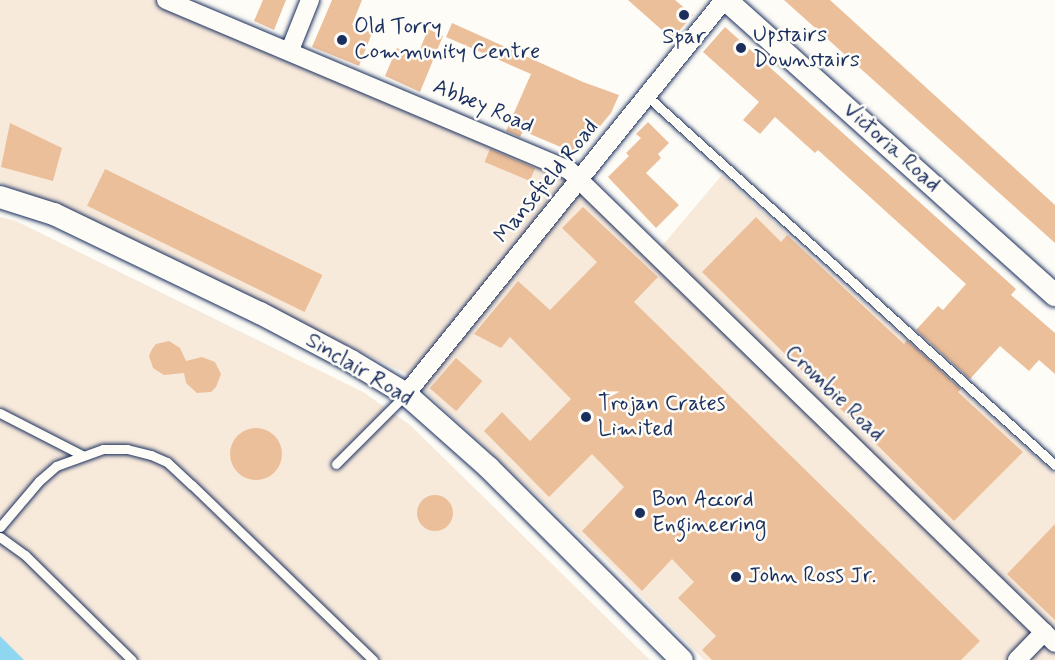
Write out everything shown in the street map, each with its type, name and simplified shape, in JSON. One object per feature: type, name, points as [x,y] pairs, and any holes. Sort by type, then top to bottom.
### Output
[{"type":"street","name":"Abbey Road","points":[[166,0],[290,50],[569,170],[580,179]]},
{"type":"street","points":[[290,50],[310,0]]},
{"type":"street","name":"Mansefield Road","points":[[406,394],[725,0]]},
{"type":"street","name":"Victoria Road","points":[[725,0],[1055,296]]},
{"type":"street","name":"Crombie Road","points":[[580,179],[1050,638]]},
{"type":"street","name":"Sinclair Road","points":[[0,197],[54,214],[260,313],[351,361],[406,394],[489,468],[682,660]]},
{"type":"street","points":[[1017,660],[1050,638]]},
{"type":"lane","points":[[647,96],[1055,465]]},
{"type":"lane","points":[[336,465],[406,394]]},
{"type":"lane","points":[[0,413],[82,455]]},
{"type":"lane","points":[[0,527],[39,481],[56,466],[82,455],[103,449],[127,449],[167,462],[373,660]]},
{"type":"lane","points":[[0,537],[25,555],[132,660]]},
{"type":"shaded area","points":[[0,0],[166,0],[580,179],[656,253],[722,175],[1055,474],[1055,660],[704,660],[602,556],[405,373],[89,221],[0,183]]},
{"type":"shaded area","points":[[0,217],[16,221],[363,392],[410,425],[650,660],[0,660]]},
{"type":"water","points":[[0,636],[24,660],[0,660]]},
{"type":"building","points":[[263,0],[286,0],[274,30],[254,21]]},
{"type":"building","name":"Old Torry Community Centre","points":[[332,0],[362,0],[352,25],[372,33],[359,66],[312,47]]},
{"type":"building","points":[[628,0],[675,0],[693,15],[672,39]]},
{"type":"building","points":[[784,0],[830,0],[1055,205],[1055,243]]},
{"type":"building","points":[[452,23],[583,82],[619,95],[611,113],[577,154],[523,131],[520,137],[506,131],[531,74],[446,37]]},
{"type":"building","points":[[725,27],[1016,289],[1011,295],[1055,333],[1055,374],[1039,360],[1029,371],[1000,346],[970,379],[916,330],[938,306],[943,310],[966,284],[818,150],[815,153],[775,117],[760,134],[743,120],[759,102],[703,52]]},
{"type":"building","points":[[428,29],[443,36],[420,92],[385,76],[397,48],[417,57]]},
{"type":"building","points":[[648,122],[669,143],[658,154],[661,158],[646,173],[679,205],[656,228],[608,177],[629,156],[626,153],[641,138],[636,134]]},
{"type":"building","points":[[10,123],[62,148],[53,181],[1,167]]},
{"type":"building","points":[[490,149],[535,168],[530,181],[485,162]]},
{"type":"building","points":[[105,169],[323,275],[305,312],[87,206]]},
{"type":"building","points":[[583,207],[658,277],[634,302],[980,641],[961,660],[712,660],[702,650],[716,636],[678,598],[694,582],[672,559],[642,591],[582,531],[624,487],[592,454],[549,497],[484,431],[502,412],[530,441],[571,399],[510,337],[501,348],[474,334],[518,281],[550,310],[597,262],[562,228]]},
{"type":"building","points":[[756,217],[781,242],[787,235],[904,344],[907,340],[961,389],[958,392],[1023,452],[954,521],[702,272]]},
{"type":"building","points":[[169,341],[180,348],[186,361],[202,357],[215,362],[221,374],[216,387],[211,392],[197,393],[186,383],[184,373],[164,375],[153,368],[149,356],[152,349],[156,344]]},
{"type":"building","points":[[456,358],[482,381],[456,411],[430,388]]},
{"type":"building","points":[[251,428],[261,428],[275,435],[282,454],[275,473],[261,480],[251,480],[241,476],[234,469],[230,459],[230,449],[234,439],[241,432]]},
{"type":"building","points":[[435,495],[448,500],[453,513],[448,526],[435,531],[422,526],[417,513],[422,500]]},
{"type":"building","points":[[1055,524],[1055,620],[1007,574]]},
{"type":"place","name":"Spar","points":[[684,15]]},
{"type":"place","name":"Old Torry Community Centre","points":[[342,40]]},
{"type":"place","name":"Upstairs Downstairs","points":[[741,48]]},
{"type":"place","name":"Trojan Crates Limited","points":[[586,417]]},
{"type":"place","name":"Bon Accord Engineering","points":[[640,513]]},
{"type":"place","name":"John Ross Jr.","points":[[736,577]]}]
